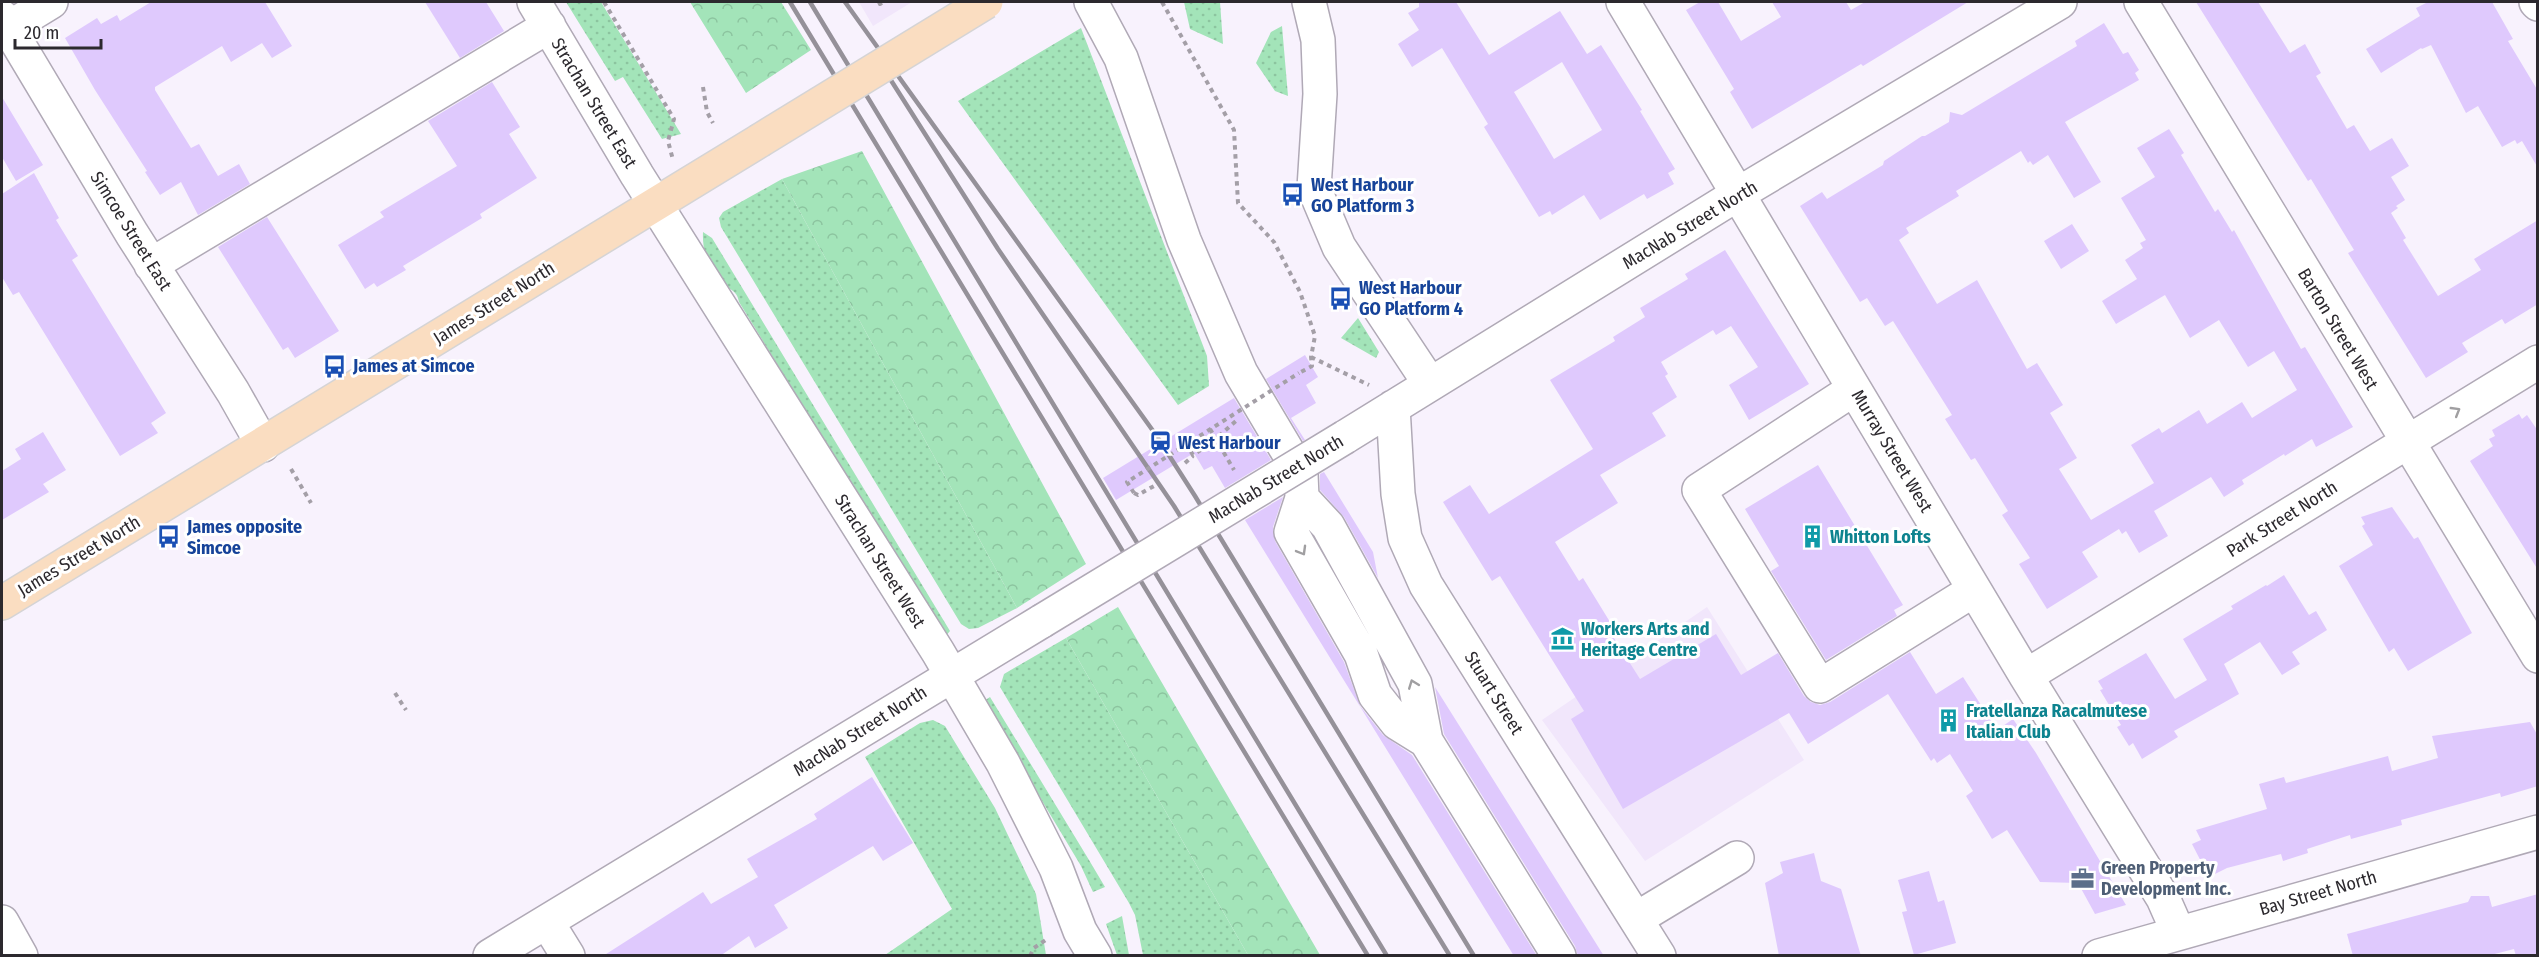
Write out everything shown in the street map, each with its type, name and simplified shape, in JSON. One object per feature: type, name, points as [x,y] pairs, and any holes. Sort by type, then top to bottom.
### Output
[{"type":"main road","name":"James Street North","points":[[2,603],[986,2]]},
{"type":"street","points":[[4,25],[51,2]]},
{"type":"street","points":[[1091,2],[1121,58],[1184,240],[1241,373],[1301,474],[1302,498],[1328,526],[1415,684],[1426,741],[1559,956]]},
{"type":"street","points":[[1309,2],[1318,40],[1320,94],[1314,188],[1339,247],[1430,384]]},
{"type":"street","name":"Murray Street West","points":[[1623,2],[1974,590],[2163,898],[2178,932]]},
{"type":"street","name":"MacNab Street North","points":[[490,956],[1345,437],[1383,397],[1430,384],[1738,194],[2060,2]]},
{"type":"street","name":"Barton Street West","points":[[2141,2],[2538,656]]},
{"type":"street","points":[[151,265],[541,14]]},
{"type":"street","name":"Strachan Street East","points":[[541,14],[655,204]]},
{"type":"street","name":"Simcoe Street East","points":[[4,25],[151,265],[233,392],[263,445]]},
{"type":"street","name":"Strachan Street West","points":[[655,204],[951,675],[1002,763],[1056,868],[1085,947]]},
{"type":"street","name":"Park Street North","points":[[2026,676],[2538,362]]},
{"type":"street","points":[[1854,389],[1699,490],[1820,686],[1974,590]]},
{"type":"street","name":"Stuart Street","points":[[1383,397],[1405,538],[1426,585],[1659,956]]},
{"type":"street","name":"Bay Street North","points":[[2099,956],[2538,832]]},
{"type":"street","points":[[1636,919],[1737,858]]},
{"type":"street","points":[[2,922],[21,956]]},
{"type":"street","points":[[547,922],[568,956]]},
{"type":"path","points":[[604,2],[674,119],[668,141],[669,149]]},
{"type":"path","points":[[1154,486],[1138,495],[1127,482],[1312,366],[1311,357],[1315,336],[1300,292],[1274,242],[1238,202],[1234,130],[1162,2]]},
{"type":"path","points":[[703,87],[707,112],[713,123]]},
{"type":"path","points":[[1311,357],[1383,397]]},
{"type":"path","points":[[1210,429],[1239,477]]},
{"type":"path","points":[[1185,463],[1194,456],[1186,444]]},
{"type":"path","points":[[291,469],[311,503]]},
{"type":"path","points":[[395,693],[406,710]]},
{"type":"path","points":[[1030,956],[1034,948],[1047,939]]},
{"type":"shaded area","points":[[859,2],[912,2],[873,26]]},
{"type":"shaded area","points":[[1707,607],[1804,760],[1645,861],[1542,720]]},
{"type":"green space","points":[[566,2],[601,2],[681,134],[662,139],[623,77],[615,81]]},
{"type":"green space","points":[[690,2],[781,2],[811,50],[746,93]]},
{"type":"green space","points":[[1184,2],[1220,2],[1223,44],[1190,29]]},
{"type":"green space","points":[[1282,26],[1288,96],[1275,91],[1256,63],[1271,32]]},
{"type":"green space","points":[[1081,28],[1207,356],[1209,386],[1178,405],[958,101]]},
{"type":"green space","points":[[862,151],[1086,564],[1017,608],[782,179]]},
{"type":"green space","points":[[782,179],[1017,608],[978,628],[969,629],[961,624],[721,227],[719,218],[723,212]]},
{"type":"green space","points":[[703,232],[712,238],[950,631],[945,637],[736,294],[720,281],[709,265]]},
{"type":"green space","points":[[1358,318],[1379,352],[1376,358],[1341,338]]},
{"type":"green space","points":[[1118,607],[1320,955],[1248,955],[1066,638]]},
{"type":"green space","points":[[1066,638],[1248,955],[1143,955],[1135,915],[1129,903],[1000,687],[1004,674]]},
{"type":"green space","points":[[990,697],[1105,887],[1093,892],[1081,866],[987,709],[984,701]]},
{"type":"green space","points":[[933,720],[945,726],[995,808],[1036,894],[1046,955],[885,955],[952,909],[865,757],[920,723]]},
{"type":"green space","points":[[1122,916],[1129,955],[1117,955],[1106,924]]},
{"type":"building","points":[[151,2],[265,2],[292,46],[272,58],[262,43],[231,62],[222,46],[155,87],[191,148],[199,144],[218,176],[239,164],[250,184],[198,215],[181,182],[160,195],[65,38],[97,18],[101,24],[117,15],[120,21]]},
{"type":"building","points":[[425,2],[486,2],[504,31],[460,58]]},
{"type":"building","points":[[1419,2],[1456,2],[1489,55],[1560,11],[1587,54],[1601,45],[1642,110],[1640,111],[1675,169],[1668,173],[1674,184],[1647,199],[1644,194],[1600,220],[1584,195],[1552,215],[1550,211],[1539,217],[1484,127],[1488,124],[1442,48],[1412,67],[1398,44],[1419,30],[1408,13],[1419,7]],"holes":[[[1562,62],[1602,130],[1554,159],[1514,92]]]},
{"type":"building","points":[[1700,2],[1718,2],[1741,41],[1781,17],[1772,2],[1846,2],[1851,10],[1865,2],[1968,2],[1863,66],[1861,64],[1752,129],[1730,92],[1734,89],[1686,10]]},
{"type":"building","points":[[2196,2],[2258,2],[2290,53],[2305,44],[2321,73],[2316,76],[2347,129],[2354,125],[2370,151],[2392,138],[2409,166],[2391,177],[2405,200],[2391,213],[2406,238],[2403,240],[2438,296],[2481,270],[2474,259],[2538,220],[2538,304],[2505,324],[2502,319],[2462,343],[2468,352],[2426,378],[2348,253],[2354,250],[2311,179],[2308,181]]},
{"type":"building","points":[[2428,2],[2492,2],[2513,39],[2508,41],[2538,91],[2538,168],[2522,141],[2517,144],[2515,140],[2502,147],[2478,106],[2466,113],[2431,45],[2421,48],[2381,73],[2366,49],[2420,16],[2416,8]]},
{"type":"building","points":[[2104,23],[2123,54],[2128,52],[2139,70],[2135,73],[2139,80],[2065,122],[2101,182],[2074,198],[2048,155],[2033,165],[2030,161],[2028,163],[2021,151],[1956,191],[1959,196],[1906,228],[1909,233],[1899,240],[1937,304],[1977,280],[2027,369],[2037,363],[2063,405],[2050,413],[2077,458],[2059,469],[2091,520],[2154,483],[2131,445],[2159,428],[2162,433],[2199,410],[2207,424],[2242,402],[2252,418],[2297,390],[2274,351],[2248,367],[2219,320],[2190,338],[2165,295],[2116,324],[2102,301],[2137,279],[2125,260],[2143,248],[2140,243],[2146,240],[2121,198],[2155,177],[2137,148],[2169,129],[2184,153],[2181,155],[2215,212],[2218,209],[2232,232],[2234,230],[2301,349],[2305,347],[2353,427],[2316,447],[2312,439],[2285,456],[2284,454],[2242,480],[2244,484],[2224,497],[2211,477],[2154,511],[2168,536],[2139,553],[2126,531],[2122,534],[2119,529],[2082,552],[2098,577],[2047,609],[2019,564],[2030,558],[2002,515],[2008,511],[1975,458],[1971,460],[1945,419],[1952,415],[1893,321],[1885,326],[1867,298],[1860,302],[1800,206],[1822,192],[1827,199],[1883,165],[1884,161],[1922,136],[1949,122],[1950,112],[1962,115],[2077,46],[2075,41]]},
{"type":"building","points":[[492,82],[520,127],[509,134],[537,178],[480,214],[482,218],[403,266],[406,270],[377,287],[374,283],[365,289],[338,245],[384,217],[380,212],[457,166],[428,121]]},
{"type":"building","points":[[2,97],[43,165],[16,181],[2,157]]},
{"type":"building","points":[[34,173],[59,218],[56,220],[78,256],[72,260],[166,413],[151,423],[158,433],[120,456],[19,292],[13,295],[2,277],[2,194]]},
{"type":"building","points":[[267,217],[339,331],[295,358],[288,347],[283,350],[218,247]]},
{"type":"building","points":[[2072,224],[2089,251],[2061,269],[2044,241]]},
{"type":"building","points":[[1725,250],[1809,384],[1749,420],[1729,385],[1758,367],[1731,326],[1716,335],[1713,330],[1661,362],[1668,374],[1665,376],[1677,397],[1652,413],[1666,436],[1600,475],[1618,503],[1555,542],[1579,581],[1583,578],[1618,635],[1614,638],[1640,679],[1716,634],[1741,675],[1778,653],[1804,696],[1820,705],[1830,702],[1910,652],[1936,694],[1963,677],[1997,730],[2013,719],[2036,753],[2126,905],[2095,914],[2078,883],[2040,882],[2007,830],[1992,839],[1966,796],[1973,791],[1950,754],[1937,763],[1934,758],[1931,761],[1888,694],[1808,744],[1789,713],[1623,809],[1571,719],[1584,711],[1500,576],[1492,581],[1443,502],[1470,485],[1489,514],[1593,449],[1550,380],[1615,341],[1613,337],[1645,317],[1640,308],[1688,279],[1685,274]]},
{"type":"building","points":[[1305,355],[1318,377],[1306,385],[1316,403],[1291,418],[1305,440],[1303,441],[1266,379]]},
{"type":"building","points":[[1234,398],[1271,460],[1225,488],[1212,466],[1204,470],[1194,453],[1116,500],[1103,478]]},
{"type":"building","points":[[2519,414],[2522,419],[2527,415],[2538,431],[2538,570],[2470,461],[2493,446],[2489,439],[2495,436],[2492,430]]},
{"type":"building","points":[[43,432],[66,470],[43,484],[49,492],[2,520],[2,471],[21,459],[15,449]]},
{"type":"building","name":"Whitton Lofts","points":[[1818,465],[1903,605],[1894,610],[1897,616],[1826,660],[1771,571],[1779,566],[1745,509]]},
{"type":"building","points":[[1324,472],[1373,552],[1378,578],[1344,517],[1320,490],[1320,474]]},
{"type":"building","points":[[1283,497],[1273,527],[1275,541],[1344,662],[1360,706],[1383,735],[1412,755],[1537,956],[1514,956],[1245,520]]},
{"type":"building","points":[[2392,507],[2414,539],[2418,537],[2472,633],[2408,671],[2394,648],[2389,652],[2339,566],[2373,545],[2362,526],[2365,524],[2361,517]]},
{"type":"building","points":[[2284,575],[2309,615],[2316,611],[2327,630],[2292,652],[2300,664],[2282,675],[2260,642],[2224,664],[2239,694],[2174,731],[2178,737],[2142,759],[2133,743],[2129,746],[2117,727],[2121,725],[2100,690],[2103,689],[2098,681],[2146,653],[2175,699],[2207,680],[2183,639],[2233,609],[2231,606]]},
{"type":"building","points":[[1435,687],[1604,956],[1578,956],[1575,946],[1444,734]]},
{"type":"building","points":[[2530,722],[2538,736],[2538,786],[2501,797],[2500,793],[2401,820],[2402,825],[2351,839],[2350,835],[2307,849],[2308,853],[2283,861],[2281,854],[2227,868],[2209,877],[2192,844],[2201,840],[2196,830],[2267,809],[2259,784],[2284,777],[2286,783],[2388,756],[2392,771],[2438,758],[2432,736]]},
{"type":"building","points":[[872,777],[913,843],[883,861],[873,846],[774,905],[788,928],[755,948],[749,936],[720,956],[603,956],[703,892],[711,904],[758,877],[747,859],[817,819],[814,814]]},
{"type":"building","points":[[1814,853],[1821,881],[1841,889],[1861,956],[1779,956],[1765,883],[1783,873],[1780,862]]},
{"type":"building","points":[[1929,871],[1938,902],[1944,900],[1956,943],[1914,955],[1902,912],[1907,911],[1898,880]]},
{"type":"building","points":[[2538,894],[2538,956],[2516,956],[2514,949],[2487,956],[2353,956],[2347,934],[2468,902],[2471,896],[2489,896],[2492,907]]},
{"type":"tunnel","points":[[1310,531],[1353,601]]},
{"type":"railway","points":[[790,2],[1368,956]]},
{"type":"railway","points":[[810,2],[1387,956]]},
{"type":"railway","points":[[845,2],[1156,435],[1474,956]]},
{"type":"railway","points":[[880,63],[998,249],[1174,506],[1450,956]]},
{"type":"place","name":"West Harbour GO Platform 3","points":[[1293,195]]},
{"type":"place","name":"West Harbour GO Platform 4","points":[[1341,298]]},
{"type":"place","name":"James at Simcoe","points":[[335,366]]},
{"type":"place","name":"West Harbour","points":[[1160,443]]},
{"type":"place","name":"James opposite Simcoe","points":[[169,537]]},
{"type":"place","name":"Whitton Lofts","points":[[1812,537]]},
{"type":"place","name":"Workers Arts and Heritage Centre","points":[[1563,639]]},
{"type":"place","name":"Fratellanza Racalmutese Italian Club","points":[[1948,721]]},
{"type":"place","name":"Green Property Development Inc.","points":[[2083,878]]}]
